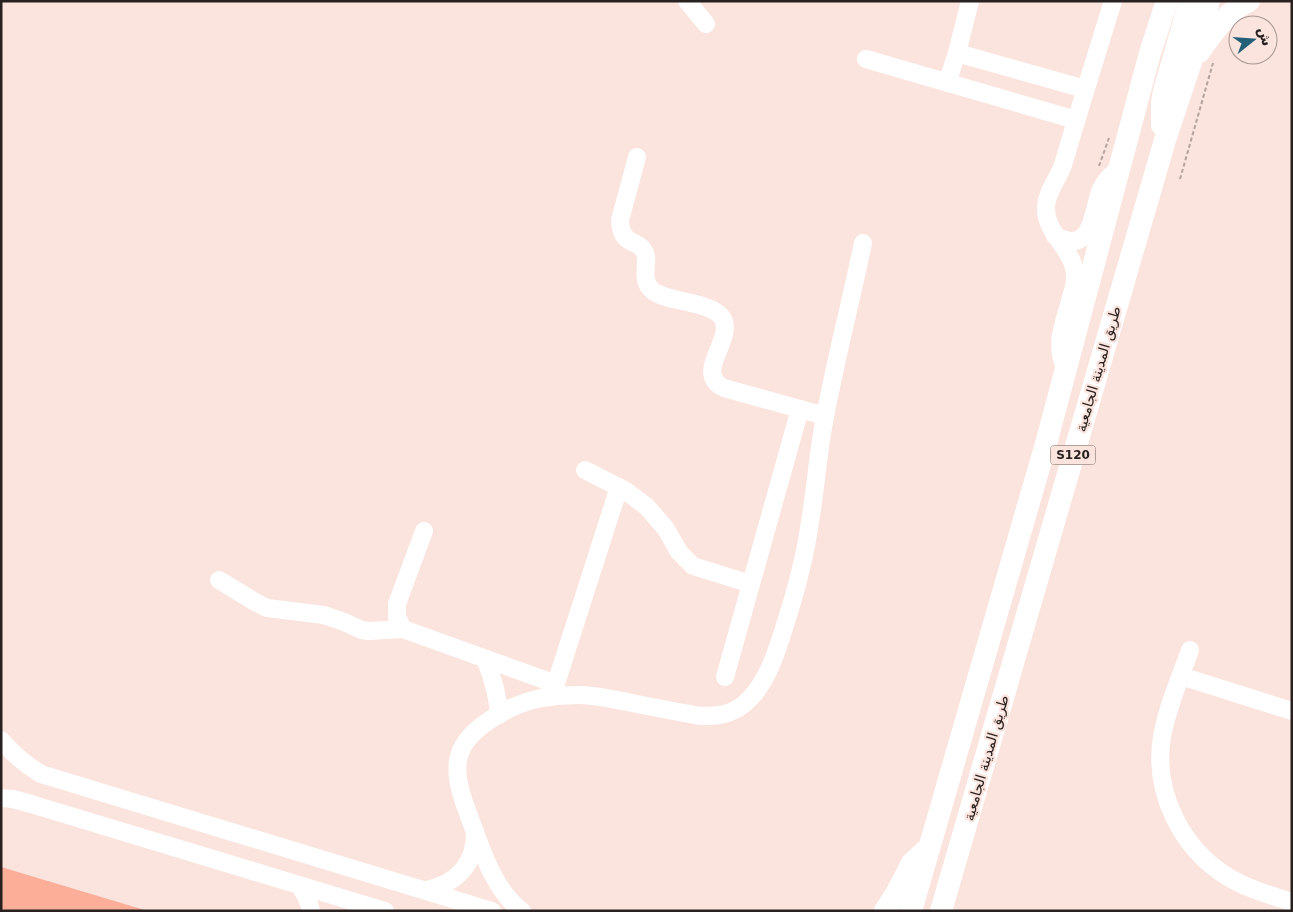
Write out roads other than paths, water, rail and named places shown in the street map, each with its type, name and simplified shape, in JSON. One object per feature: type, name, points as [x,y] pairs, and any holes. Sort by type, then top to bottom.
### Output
[{"type":"main road","points":[[1150,1],[1150,53]]},
{"type":"main road","name":"S120","points":[[911,911],[1042,459],[1150,53],[1167,1]]},
{"type":"main road","points":[[1165,140],[1162,127],[1162,102],[1190,1]]},
{"type":"main road","name":"طريق المدينة الجامعية","points":[[941,911],[1165,140],[1209,1]]},
{"type":"main road","points":[[1191,62],[1224,20],[1234,10],[1249,1]]},
{"type":"main road","points":[[884,911],[896,894],[912,863],[930,847]]},
{"type":"main road","points":[[956,861],[960,877],[959,911]]},
{"type":"street","points":[[688,1],[706,24]]},
{"type":"street","points":[[1066,370],[1062,362],[1060,343],[1074,286],[1075,274],[1070,258],[1047,220],[1046,206],[1050,190],[1062,168],[1113,1]]},
{"type":"street","points":[[947,82],[957,53],[966,2]]},
{"type":"street","points":[[957,53],[1085,89]]},
{"type":"street","points":[[866,59],[1076,120]]},
{"type":"street","points":[[636,157],[620,226],[624,235],[644,252],[647,261],[645,277],[649,287],[657,293],[712,310],[722,316],[724,332],[712,371],[717,384],[724,388],[825,416]]},
{"type":"street","points":[[1055,236],[1070,241],[1080,240],[1084,237],[1090,229],[1102,187],[1106,180],[1119,169]]},
{"type":"street","points":[[219,580],[267,608],[324,615],[368,631],[403,630],[485,659],[554,691],[701,716],[717,716],[732,712],[754,694],[776,654],[797,584],[810,524],[825,416],[863,243]]},
{"type":"street","points":[[725,677],[800,409]]},
{"type":"street","points":[[584,470],[632,494],[648,507],[666,529],[683,558],[693,566],[751,584]]},
{"type":"street","points":[[522,911],[511,901],[490,869],[468,813],[458,779],[458,760],[460,752],[470,736],[492,719],[554,691],[619,487]]},
{"type":"street","points":[[403,630],[397,617],[397,604],[424,531]]},
{"type":"street","points":[[1190,650],[1165,724],[1160,753],[1164,790],[1171,811],[1185,837],[1213,866],[1228,877],[1254,890],[1292,902]]},
{"type":"street","points":[[485,659],[495,686],[499,715]]},
{"type":"street","points":[[1181,676],[1292,711]]},
{"type":"street","points":[[1,740],[21,761],[41,774],[492,911]]},
{"type":"street","points":[[1,798],[31,804],[385,911]]},
{"type":"street","points":[[426,890],[450,882],[462,871],[471,856],[475,831]]},
{"type":"street","points":[[299,885],[305,893],[311,911]]},
{"type":"street","points":[[322,911],[336,902],[347,899]]}]
